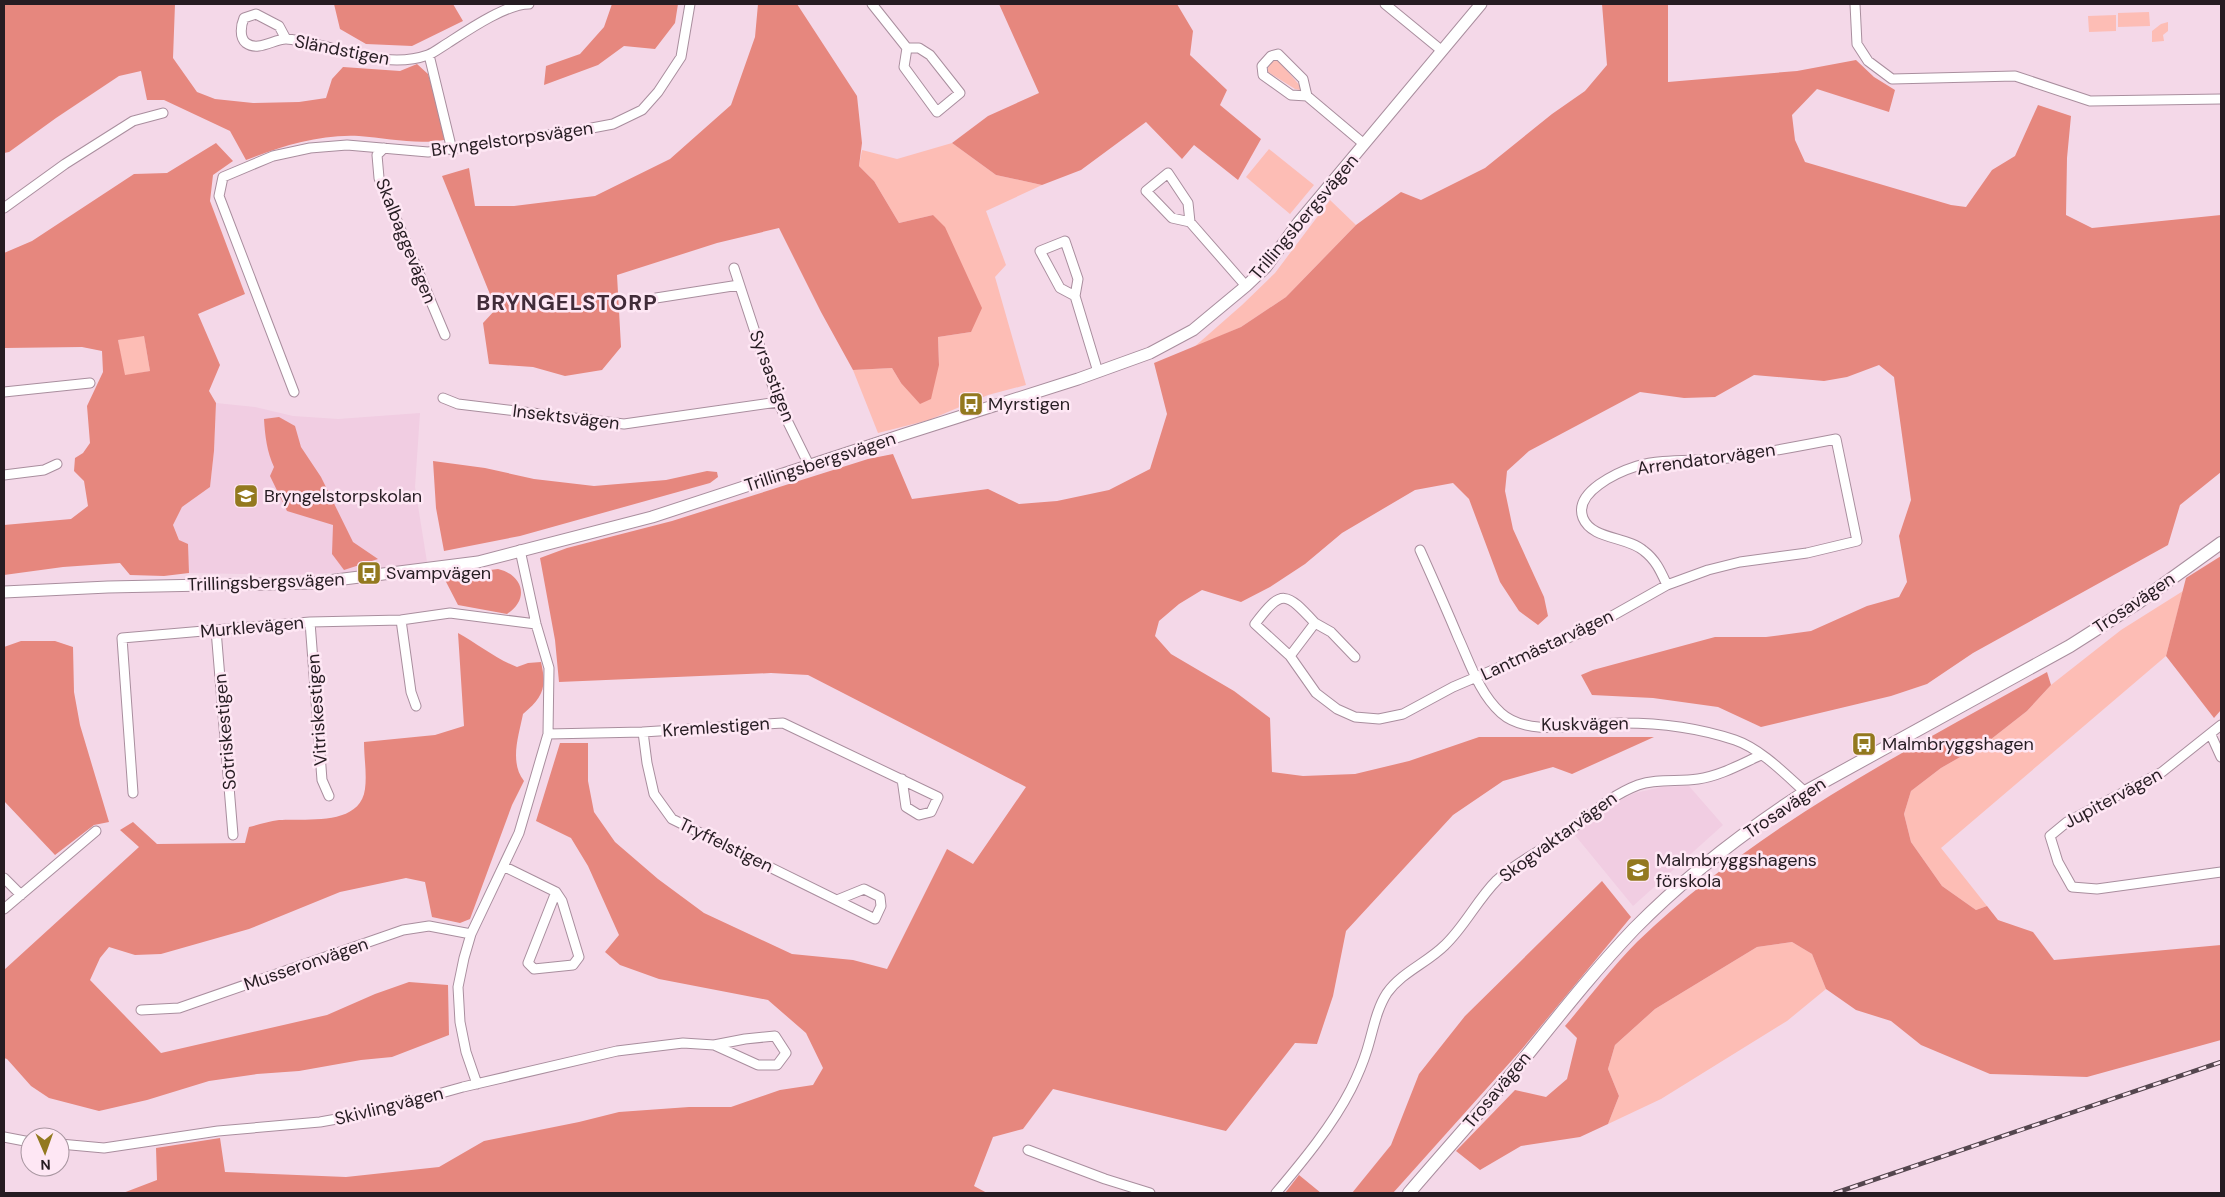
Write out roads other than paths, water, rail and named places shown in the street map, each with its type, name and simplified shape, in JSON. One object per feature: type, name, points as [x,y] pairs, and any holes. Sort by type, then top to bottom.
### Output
[{"type":"main road","name":"Trosavägen","points":[[1409,1193],[1503,1084],[1597,969],[1678,888],[1727,848],[1805,792],[2070,646],[2139,602],[2221,542]]},
{"type":"street","name":"Sländstigen","points":[[286,39],[279,26],[256,14],[244,18],[241,24],[243,38],[247,44],[255,46],[271,44],[286,39],[334,48],[357,55],[398,61],[429,54],[481,22],[521,4],[529,4]]},
{"type":"street","name":"Bryngelstorpsvägen","points":[[294,392],[219,196],[223,177],[273,156],[310,148],[347,145],[428,152],[452,150],[613,124],[642,110],[658,92],[680,57],[690,4]]},
{"type":"street","points":[[872,4],[906,48],[904,67],[937,112],[960,93],[930,55],[919,48],[906,48]]},
{"type":"street","points":[[1387,4],[1441,50]]},
{"type":"street","name":"Trillingsbergsvägen","points":[[4,592],[108,587],[312,583],[478,562],[652,518],[809,465],[1098,372],[1150,353],[1193,330],[1266,267],[1298,223],[1481,4]]},
{"type":"street","points":[[1855,4],[1857,44],[1868,61],[1892,79],[2015,76],[2090,101],[2221,98]]},
{"type":"street","points":[[429,54],[452,150]]},
{"type":"street","points":[[1307,96],[1303,79],[1278,54],[1271,56],[1262,66],[1262,75],[1291,95],[1307,96],[1364,144]]},
{"type":"street","points":[[4,208],[65,164],[133,121],[163,113]]},
{"type":"street","name":"Skalbaggevägen","points":[[384,148],[377,156],[379,178],[445,335]]},
{"type":"street","points":[[1190,222],[1172,218],[1146,191],[1168,173],[1188,203],[1190,222],[1246,286]]},
{"type":"street","points":[[1076,296],[1060,288],[1040,251],[1064,241],[1078,279],[1076,296],[1098,372]]},
{"type":"street","name":"Syrsastigen","points":[[734,268],[778,402],[809,465]]},
{"type":"street","points":[[656,298],[739,285]]},
{"type":"street","points":[[4,392],[90,383]]},
{"type":"street","name":"Insektsvägen","points":[[443,398],[458,404],[624,424],[778,402]]},
{"type":"street","name":"Arrendatorvägen","points":[[1667,585],[1655,562],[1643,550],[1627,541],[1602,534],[1587,526],[1582,515],[1582,503],[1588,494],[1619,474],[1638,466],[1712,460],[1836,439],[1857,541]]},
{"type":"street","points":[[4,475],[44,470],[57,464]]},
{"type":"street","name":"Lantmästarvägen","points":[[1355,657],[1332,632],[1315,623],[1294,601],[1278,599],[1270,603],[1255,624],[1290,656],[1316,693],[1337,709],[1355,717],[1379,719],[1403,714],[1454,687],[1589,629],[1667,585],[1708,570],[1740,562],[1807,553],[1857,541]]},
{"type":"street","points":[[477,1084],[463,1037],[458,987],[471,934],[519,833],[548,734],[549,668],[536,624],[520,550]]},
{"type":"street","name":"Kuskvägen","points":[[1420,550],[1476,677],[1488,698],[1502,714],[1521,724],[1548,727],[1621,722],[1666,725],[1698,730],[1737,741],[1761,755],[1805,792]]},
{"type":"street","name":"Murklevägen","points":[[133,793],[122,638],[310,622],[401,620],[450,613],[536,624]]},
{"type":"street","points":[[401,620],[411,692],[416,706]]},
{"type":"street","name":"Vitriskestigen","points":[[310,622],[322,780],[328,796]]},
{"type":"street","points":[[1290,656],[1315,623]]},
{"type":"street","name":"Sotriskestigen","points":[[216,630],[233,835]]},
{"type":"street","name":"Kremlestigen","points":[[548,734],[643,732],[783,723],[938,796],[931,812],[919,815],[906,807],[902,780]]},
{"type":"street","name":"Jupitervägen","points":[[2221,725],[2211,736],[2162,772],[2091,808],[2055,830],[2050,836],[2058,862],[2072,888],[2097,889],[2221,872]]},
{"type":"street","name":"Tryffelstigen","points":[[643,732],[646,763],[654,794],[672,819],[875,919],[881,906],[880,897],[864,890],[837,900]]},
{"type":"street","points":[[2211,736],[2221,757]]},
{"type":"street","name":"Skogvaktarvägen","points":[[1276,1193],[1332,1119],[1351,1089],[1367,1052],[1378,1014],[1387,994],[1402,976],[1446,945],[1497,881],[1516,864],[1564,834],[1597,806],[1622,791],[1650,782],[1697,779],[1721,773],[1761,755]]},
{"type":"street","points":[[4,909],[96,831]]},
{"type":"street","points":[[504,867],[556,892],[562,901],[579,957],[573,965],[534,969],[528,963],[556,892]]},
{"type":"street","points":[[4,878],[21,895]]},
{"type":"street","name":"Musseronvägen","points":[[141,1010],[179,1008],[403,930],[429,926],[471,934]]},
{"type":"street","name":"Skivlingvägen","points":[[70,1145],[104,1148],[218,1131],[320,1122],[370,1113],[477,1084],[617,1051],[683,1043],[714,1045],[775,1036],[786,1053],[777,1066],[758,1065],[714,1045]]},
{"type":"street","points":[[4,1137],[20,1140]]},
{"type":"street","points":[[1028,1150],[1150,1193]]},
{"type":"railway","points":[[1835,1193],[2221,1062]]},
{"type":"place","name":"Myrstigen","points":[[971,404]]},
{"type":"place","name":"Bryngelstorpskolan","points":[[246,496]]},
{"type":"place","name":"Svampvägen","points":[[369,573]]},
{"type":"place","name":"Malmbryggshagen","points":[[1864,744]]},
{"type":"place","name":"Malmbryggshagens förskola","points":[[1638,870]]},
{"type":"district","name":"BRYNGELSTORP","points":[[567,302]]}]
